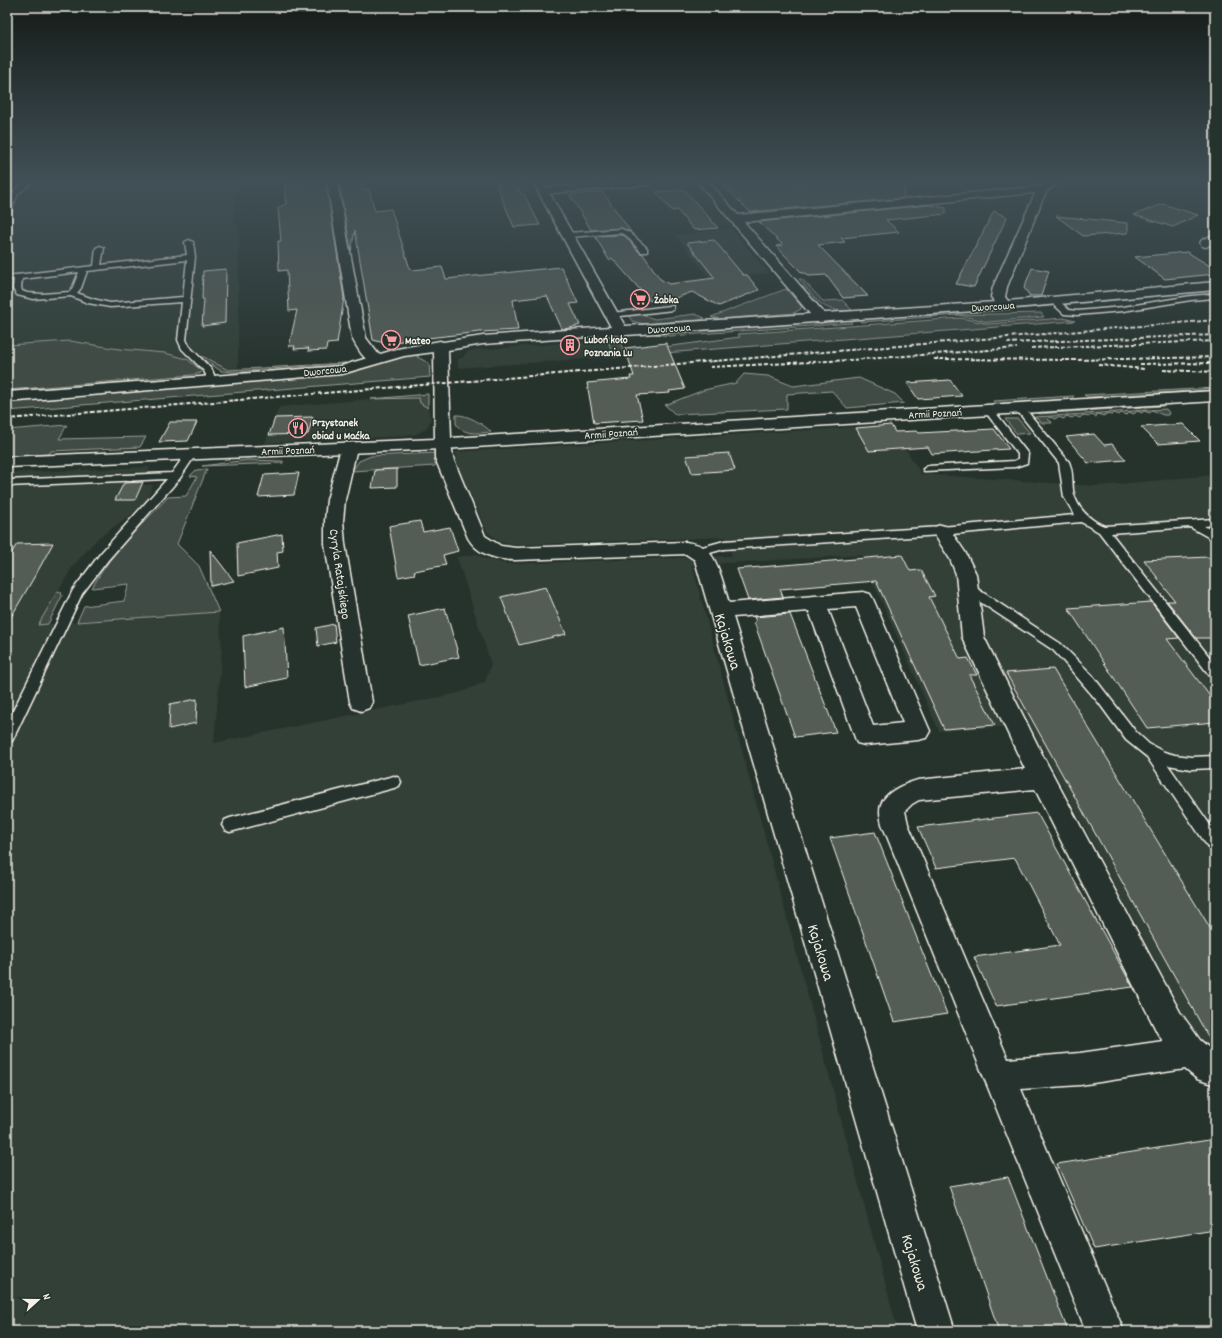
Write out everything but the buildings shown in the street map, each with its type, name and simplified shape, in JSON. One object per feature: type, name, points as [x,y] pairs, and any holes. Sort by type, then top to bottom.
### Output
[{"type":"street","points":[[343,244],[359,338],[364,347],[375,359]]},
{"type":"street","points":[[573,244],[621,332]]},
{"type":"street","points":[[758,244],[822,318]]},
{"type":"street","points":[[1004,305],[998,296],[1000,287],[1019,244]]},
{"type":"street","name":"Dworcowa","points":[[7,397],[342,370],[402,352],[440,345],[493,339],[621,332],[1054,302],[1215,286]]},
{"type":"street","points":[[440,345],[442,359],[444,458],[477,538],[482,544],[491,549],[507,554],[686,548],[704,562]]},
{"type":"street","name":"Armii Poznań","points":[[7,462],[443,444],[1215,396]]},
{"type":"street","name":"Cyryla Ratajskiego","points":[[349,448],[336,500],[334,521],[346,616],[362,702]]},
{"type":"street","points":[[941,531],[964,566],[969,589],[970,626],[973,637],[1042,778],[1170,1023],[1190,1053],[1210,1069],[1215,1069]]},
{"type":"street","name":"Kajakowa","points":[[704,562],[936,1331]]},
{"type":"street","points":[[720,611],[863,599],[918,731],[865,736],[816,603]]},
{"type":"street","points":[[1042,778],[918,790],[906,793],[897,801],[892,810],[895,824],[1105,1331]]},
{"type":"street","points":[[1000,1076],[1080,1069],[1190,1053]]},
{"type":"lane","points":[[189,244],[191,257],[182,340],[185,347],[208,370],[210,375],[209,381]]},
{"type":"lane","points":[[638,244],[644,250]]},
{"type":"lane","points":[[97,268],[100,248]]},
{"type":"lane","points":[[7,278],[191,257]]},
{"type":"lane","points":[[72,294],[77,288],[84,270]]},
{"type":"lane","points":[[19,276],[17,288],[19,293],[24,296],[38,297],[72,294],[91,301],[112,305],[154,303],[187,299]]},
{"type":"lane","points":[[1054,302],[1067,312],[1077,313],[1123,309],[1215,296]]},
{"type":"lane","points":[[612,315],[670,308]]},
{"type":"lane","points":[[1020,408],[1064,462],[1067,468],[1070,498],[1083,518],[1089,523],[1104,530],[1215,673]]},
{"type":"lane","points":[[928,469],[1015,464],[1023,461],[1023,454],[989,410]]},
{"type":"lane","points":[[7,737],[77,593],[84,582],[117,541],[176,476],[191,454]]},
{"type":"lane","points":[[7,483],[176,476]]},
{"type":"lane","points":[[704,562],[724,545],[941,531],[1083,518]]},
{"type":"lane","points":[[1104,530],[1215,522]]},
{"type":"lane","points":[[1192,524],[1215,537]]},
{"type":"lane","points":[[969,589],[1057,647],[1066,655],[1103,698],[1136,741],[1152,753],[1172,761],[1201,763],[1215,762]]},
{"type":"lane","points":[[1152,753],[1215,845]]},
{"type":"lane","points":[[230,825],[394,782]]},
{"type":"shaded area","points":[[7,244],[239,244],[238,369],[228,370],[204,357],[187,359],[165,353],[119,349],[70,341],[7,345]]},
{"type":"shaded area","points":[[683,244],[744,244],[769,273],[710,279]]},
{"type":"shaded area","points":[[799,279],[802,279],[823,301],[842,300],[852,310],[833,310],[821,304],[815,299]]},
{"type":"shaded area","points":[[786,289],[801,306],[801,309],[794,313],[721,319],[711,317]]},
{"type":"shaded area","points":[[1041,313],[1044,317],[988,322],[959,315],[861,322],[859,319],[909,316]]},
{"type":"shaded area","points":[[638,314],[655,319],[695,314],[705,318],[700,320],[644,324],[632,321],[628,315]]},
{"type":"shaded area","points":[[961,318],[989,324],[1063,318],[1075,321],[613,357],[608,340],[619,339],[624,352],[626,352],[740,337],[738,334]]},
{"type":"shaded area","points":[[850,320],[852,323],[670,336],[655,334]]},
{"type":"shaded area","points":[[608,340],[613,357],[458,368],[458,359],[462,358],[467,352],[473,350]]},
{"type":"shaded area","points":[[70,341],[119,349],[165,353],[187,359],[201,370],[201,373],[192,375],[7,390],[7,345]]},
{"type":"shaded area","points":[[409,355],[419,355],[417,357],[429,363],[430,377],[7,411],[7,401],[337,374]]},
{"type":"shaded area","points":[[200,357],[204,357],[228,370],[346,363],[234,372],[221,371]]},
{"type":"shaded area","points":[[744,374],[768,376],[793,386],[859,378],[895,394],[904,403],[847,408],[832,391],[787,394],[787,409],[675,414],[665,405],[704,390],[736,383]]},
{"type":"shaded area","points":[[1215,388],[1215,390],[1088,397],[1084,395]]},
{"type":"shaded area","points":[[428,394],[428,408],[420,403],[419,398],[371,399]]},
{"type":"shaded area","points":[[1074,396],[1071,399],[995,404],[993,401]]},
{"type":"shaded area","points":[[419,398],[428,408],[431,420],[426,429],[417,434],[405,436],[265,443],[279,407],[371,399]]},
{"type":"shaded area","points":[[1161,404],[1163,406],[1039,414],[1038,412]]},
{"type":"shaded area","points":[[1166,409],[1169,413],[1168,415],[1163,415],[1152,410],[1150,413],[1144,411],[1142,413],[1137,411],[1134,414],[1129,412],[1127,415],[1121,413],[1119,415],[1114,413],[1112,415],[1105,414],[1104,416],[1097,414],[1096,417],[1091,415],[1088,417],[1083,415],[1080,418],[1075,416],[1072,418],[1066,416],[1064,419],[1058,417],[1055,419],[1050,417],[1047,419],[1052,423],[1042,423],[1035,417]]},
{"type":"shaded area","points":[[456,415],[465,416],[475,420],[491,432],[472,433],[463,430],[456,424]]},
{"type":"shaded area","points":[[1005,419],[1018,419],[1030,433],[1017,434]]},
{"type":"shaded area","points":[[67,425],[59,439],[146,437],[140,447],[51,451],[49,454],[7,456],[7,430]]},
{"type":"shaded area","points":[[891,425],[921,474],[1097,486],[1215,475],[1215,1074],[1030,725],[939,731],[861,555],[692,565],[898,1331],[7,1331],[7,473],[150,467],[142,485],[153,485],[145,503],[131,515],[98,538],[73,566],[38,625],[219,612],[222,649],[214,743],[459,693],[485,682],[491,665],[457,557],[477,554],[483,558],[507,564],[732,556],[726,537],[519,545],[500,542],[487,532],[457,464],[456,452]]},
{"type":"shaded area","points":[[436,453],[435,466],[352,471],[359,461],[371,456]]},
{"type":"shaded area","points":[[247,460],[283,461],[283,463],[202,466]]},
{"type":"shaded area","points":[[207,469],[177,544],[199,566],[219,612],[77,622],[84,606],[124,601],[129,584],[92,588],[99,575],[117,551],[168,497],[186,496],[197,477],[190,476],[196,470]]},
{"type":"shaded area","points":[[58,591],[61,592],[62,596],[48,624],[38,625]]},
{"type":"railway","points":[[7,419],[1215,320]]},
{"type":"railway","points":[[1007,343],[1215,335]]},
{"type":"railway","points":[[1031,348],[1215,341]]},
{"type":"railway","points":[[710,367],[850,360],[1017,348]]},
{"type":"railway","points":[[934,359],[1073,360],[1215,357]]},
{"type":"railway","points":[[1140,364],[1215,363]]},
{"type":"railway","points":[[1098,365],[1145,369]]},
{"type":"railway","points":[[1163,370],[1215,372]]},
{"type":"place","name":"Żabka","points":[[640,299]]},
{"type":"place","name":"Mateo","points":[[391,340]]},
{"type":"place","name":"Luboń koło Poznania Lu","points":[[570,345]]},
{"type":"place","name":"Przystanek obiad u Maćka","points":[[298,428]]}]
